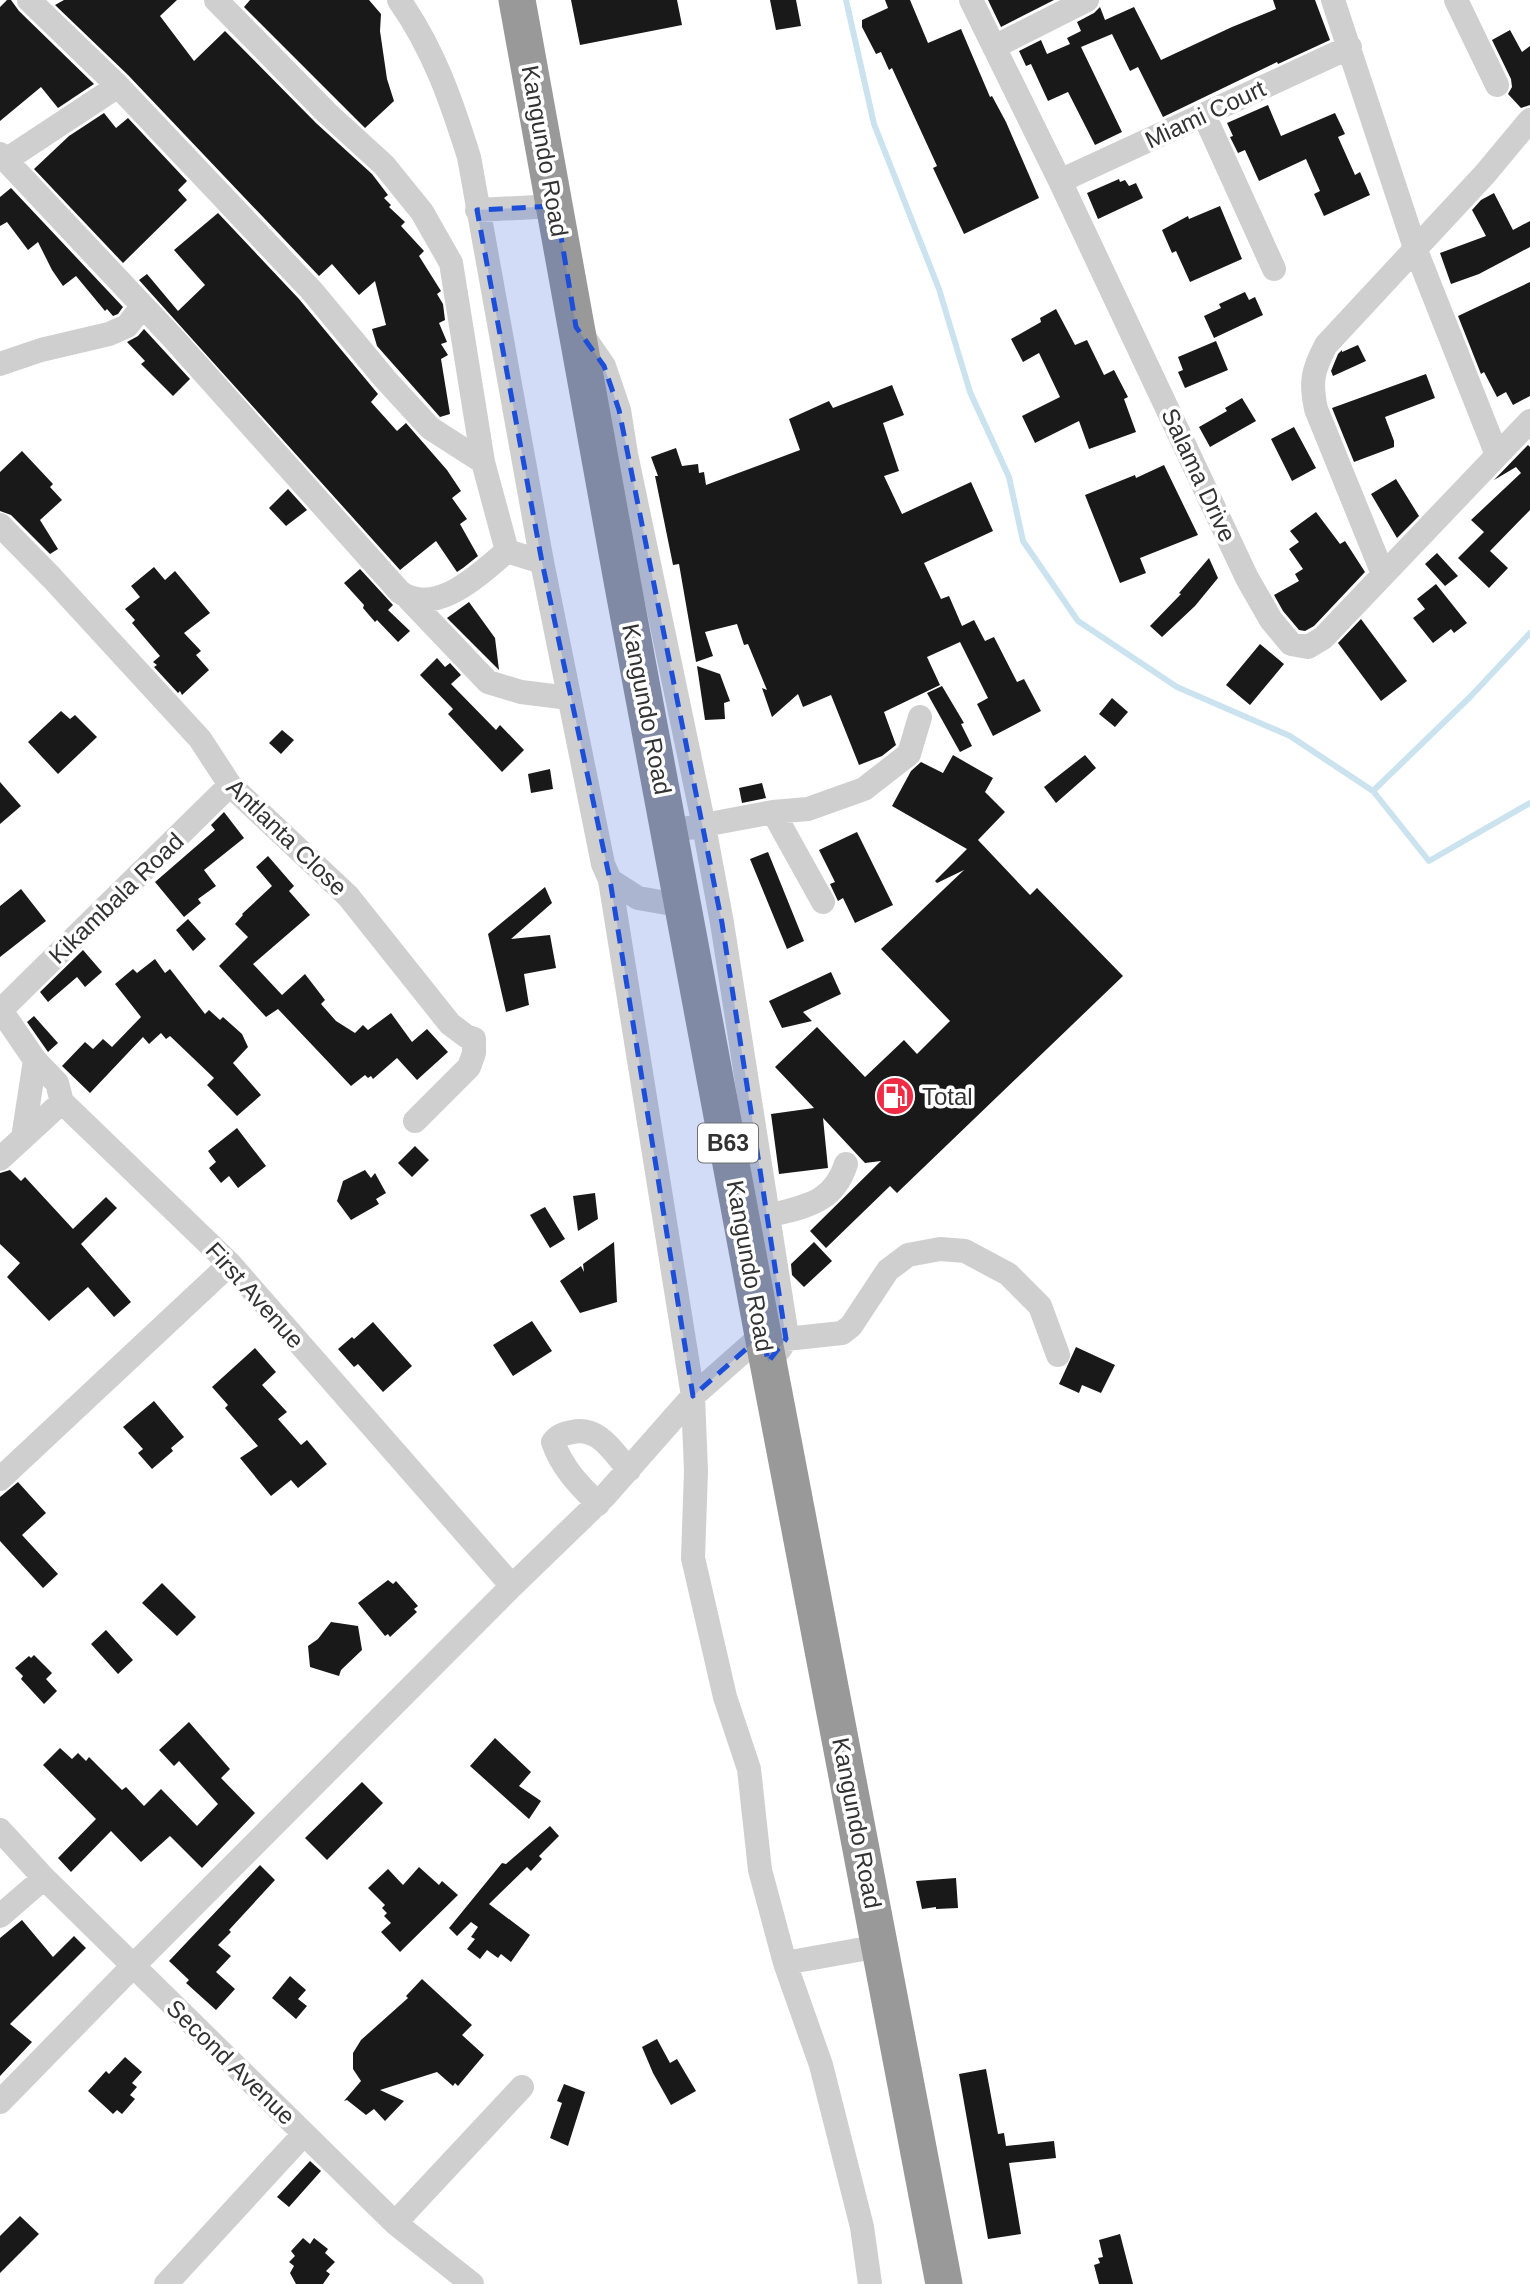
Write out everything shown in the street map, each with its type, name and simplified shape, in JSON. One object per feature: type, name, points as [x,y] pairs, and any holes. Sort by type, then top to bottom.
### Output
[{"type":"highway","name":"Kangundo Road","points":[[517,0],[576,327],[687,828],[684,906],[772,1345],[944,2284]]},
{"type":"street","points":[[29,0],[118,86],[312,291],[430,428],[482,462]]},
{"type":"street","points":[[216,0],[327,113],[384,165],[422,212],[451,263],[482,462],[507,551]]},
{"type":"street","points":[[400,0],[419,29],[451,98],[469,157],[542,562],[603,864],[610,880],[693,1396],[696,1471],[693,1558],[725,1697],[749,1769],[760,1870],[785,1963],[821,2065],[862,2227],[870,2284]]},
{"type":"street","name":"Salama Drive","points":[[971,0],[1248,578],[1271,620],[1291,644],[1308,647],[1323,638],[1530,421]]},
{"type":"street","points":[[995,47],[1087,0]]},
{"type":"street","points":[[1333,0],[1415,248],[1497,454]]},
{"type":"street","points":[[1456,0],[1497,85]]},
{"type":"street","name":"Miami Court","points":[[1060,181],[1350,47]]},
{"type":"street","points":[[118,86],[3,157],[400,592],[488,682],[521,692],[569,698]]},
{"type":"street","points":[[1204,115],[1274,269]]},
{"type":"street","points":[[1383,574],[1316,409],[1311,385],[1315,365],[1326,345],[1485,174],[1530,120]]},
{"type":"street","points":[[477,210],[556,206]]},
{"type":"street","points":[[0,364],[41,350],[108,334],[127,326],[142,307]]},
{"type":"street","name":"Antlanta Close","points":[[0,525],[200,739],[230,785],[348,895],[450,1024],[474,1039],[470,1067],[415,1121]]},
{"type":"street","points":[[507,551],[542,562]]},
{"type":"street","points":[[408,598],[431,598],[450,594],[470,583],[507,551]]},
{"type":"street","points":[[772,1345],[768,1216],[739,1028],[687,828],[773,812],[808,809],[864,789],[909,754],[920,717]]},
{"type":"street","name":"Kikambala Road","points":[[1,1009],[230,785]]},
{"type":"street","points":[[773,812],[823,902]]},
{"type":"street","points":[[610,880],[638,898],[684,906]]},
{"type":"street","name":"First Avenue","points":[[1,1009],[35,1060],[58,1083],[62,1102],[230,1264],[512,1586]]},
{"type":"street","points":[[23,1138],[35,1060]]},
{"type":"street","points":[[0,1159],[62,1102]]},
{"type":"street","points":[[768,1216],[807,1205],[832,1192],[841,1180],[846,1164]]},
{"type":"street","points":[[0,2102],[512,1586],[598,1504],[693,1396],[772,1345],[842,1333],[851,1326],[888,1270],[908,1255],[940,1249],[965,1251],[1008,1274],[1040,1306],[1058,1355]]},
{"type":"street","points":[[0,1479],[230,1264]]},
{"type":"street","points":[[598,1504],[572,1478],[558,1457],[553,1442],[558,1436],[584,1430],[594,1433],[609,1445],[629,1470]]},
{"type":"street","name":"Second Avenue","points":[[0,1830],[44,1878],[396,2223],[472,2284]]},
{"type":"street","points":[[0,1916],[44,1878]]},
{"type":"street","points":[[785,1963],[880,1946]]},
{"type":"street","points":[[396,2223],[522,2087]]},
{"type":"street","points":[[166,2284],[304,2134]]},
{"type":"highlighted area","points":[[556,206],[576,327],[604,366],[619,410],[722,923],[786,1339],[768,1362],[763,1334],[693,1396],[610,880],[542,562],[477,210]]},
{"type":"building","points":[[7,0],[11,0],[94,84],[58,108],[41,87],[0,121],[0,7]]},
{"type":"building","points":[[64,0],[177,0],[160,16],[194,61],[225,31],[316,123],[372,174],[388,195],[384,198],[391,205],[389,207],[405,222],[401,226],[424,251],[419,256],[441,291],[437,294],[443,304],[445,320],[439,323],[447,342],[441,344],[448,355],[441,359],[450,414],[440,417],[377,346],[372,329],[386,325],[375,281],[359,295],[332,264],[319,276],[128,75],[55,5]]},
{"type":"building","points":[[250,0],[369,0],[381,14],[380,31],[387,79],[394,101],[365,128],[244,7]]},
{"type":"building","points":[[571,0],[677,0],[682,25],[580,45]]},
{"type":"building","points":[[770,0],[796,0],[801,26],[776,30]]},
{"type":"building","points":[[885,0],[910,0],[928,43],[961,29],[990,97],[992,96],[1006,122],[1039,198],[964,234],[933,168],[937,166],[892,68],[889,70],[881,52],[876,54],[862,27],[862,20],[888,8]]},
{"type":"building","points":[[988,0],[1054,0],[1001,27]]},
{"type":"building","points":[[1273,0],[1315,0],[1330,40],[1278,64],[1277,62],[1163,117],[1138,67],[1130,71],[1112,34],[1081,47],[1122,132],[1095,145],[1068,92],[1048,101],[1031,64],[1026,66],[1019,51],[1041,40],[1047,54],[1070,44],[1067,38],[1081,31],[1077,22],[1100,7],[1105,20],[1134,7],[1161,60],[1276,9]]},
{"type":"building","points":[[1510,30],[1522,52],[1530,46],[1530,105],[1521,108],[1508,94],[1512,87],[1511,79],[1492,40]]},
{"type":"building","points":[[1268,105],[1281,136],[1335,113],[1345,134],[1338,137],[1355,175],[1360,172],[1370,195],[1324,216],[1314,194],[1320,191],[1306,159],[1259,181],[1245,150],[1238,153],[1227,123]]},
{"type":"building","points":[[104,113],[116,128],[128,118],[187,181],[178,190],[187,200],[123,263],[34,169],[69,136]]},
{"type":"building","points":[[1119,179],[1120,182],[1125,180],[1129,186],[1136,183],[1143,198],[1098,219],[1087,193]]},
{"type":"building","points":[[11,188],[123,307],[118,314],[113,316],[107,309],[105,311],[76,276],[63,286],[38,242],[28,250],[7,222],[0,226],[0,197]]},
{"type":"building","points":[[1494,193],[1513,230],[1530,221],[1530,247],[1479,274],[1451,284],[1440,253],[1486,236],[1472,210],[1481,200]]},
{"type":"building","points":[[1220,206],[1242,259],[1190,282],[1176,251],[1172,253],[1162,230],[1188,216],[1189,219]]},
{"type":"building","points":[[218,213],[299,299],[378,394],[371,402],[397,431],[406,423],[447,470],[461,491],[452,498],[467,519],[460,524],[478,556],[463,568],[457,572],[436,541],[400,570],[139,280],[147,274],[178,311],[205,285],[174,250]]},
{"type":"building","points":[[1530,282],[1530,396],[1513,405],[1506,392],[1497,397],[1484,372],[1481,374],[1458,316]]},
{"type":"building","points":[[1245,292],[1249,300],[1255,297],[1263,315],[1214,338],[1204,316],[1221,308],[1219,304]]},
{"type":"building","points":[[1056,309],[1075,345],[1087,340],[1104,375],[1114,370],[1128,397],[1124,399],[1136,432],[1089,449],[1079,421],[1035,443],[1022,416],[1060,397],[1039,353],[1023,362],[1011,339],[1041,322],[1040,318]]},
{"type":"building","points":[[144,329],[190,379],[173,396],[141,364],[145,361],[127,342]]},
{"type":"building","points":[[1216,341],[1228,370],[1185,388],[1178,372],[1183,370],[1178,357]]},
{"type":"building","points":[[1358,345],[1366,361],[1333,376],[1331,371],[1338,354]]},
{"type":"building","points":[[1426,374],[1435,398],[1385,417],[1394,447],[1354,462],[1332,408]]},
{"type":"building","points":[[892,385],[904,415],[883,423],[899,471],[884,476],[902,514],[971,482],[993,531],[924,563],[941,599],[949,596],[962,626],[974,620],[985,641],[994,637],[1017,682],[1024,679],[1041,711],[993,736],[977,704],[988,698],[960,642],[927,657],[940,685],[884,712],[896,745],[882,756],[859,765],[831,695],[803,707],[798,694],[772,717],[762,688],[767,690],[748,644],[744,645],[737,624],[705,632],[713,656],[696,662],[679,564],[673,565],[655,476],[658,476],[651,457],[676,448],[682,466],[698,464],[699,473],[704,472],[706,485],[800,450],[789,419],[829,401],[833,408]]},
{"type":"building","points":[[1242,398],[1256,421],[1210,447],[1199,427],[1227,411],[1225,408]]},
{"type":"building","points":[[1294,427],[1316,468],[1292,481],[1271,439]]},
{"type":"building","points":[[1528,445],[1530,510],[1490,551],[1508,568],[1489,588],[1458,558],[1484,532],[1471,520],[1521,473],[1516,467],[1494,480]]},
{"type":"building","points":[[22,451],[53,484],[50,487],[62,500],[40,520],[58,549],[50,554],[11,515],[0,511],[0,472]]},
{"type":"building","points":[[1164,465],[1198,535],[1140,558],[1146,573],[1120,583],[1085,495],[1135,475],[1136,478]]},
{"type":"building","points":[[1396,479],[1419,516],[1397,538],[1371,494]]},
{"type":"building","points":[[288,489],[307,510],[286,526],[269,508]]},
{"type":"building","points":[[1316,512],[1340,544],[1345,541],[1365,572],[1314,626],[1305,631],[1299,630],[1274,595],[1299,581],[1295,574],[1303,569],[1289,549],[1299,542],[1290,531]]},
{"type":"building","points":[[1437,553],[1458,576],[1445,586],[1425,564]]},
{"type":"building","points":[[1209,558],[1218,578],[1195,606],[1162,637],[1150,626],[1181,594],[1179,593]]},
{"type":"building","points":[[154,567],[165,580],[175,571],[210,613],[184,633],[201,651],[196,655],[209,670],[182,695],[154,667],[157,665],[153,662],[160,656],[132,623],[135,620],[125,609],[140,597],[131,586]]},
{"type":"building","points":[[360,569],[393,605],[388,610],[410,631],[398,642],[377,620],[375,622],[344,583]]},
{"type":"building","points":[[1436,584],[1467,623],[1454,633],[1451,629],[1433,643],[1413,618],[1425,609],[1417,599]]},
{"type":"building","points":[[469,602],[495,638],[499,670],[447,618]]},
{"type":"building","points":[[1361,619],[1407,681],[1381,701],[1338,643]]},
{"type":"building","points":[[1260,644],[1284,664],[1250,705],[1226,685]]},
{"type":"building","points":[[437,658],[445,667],[450,663],[461,675],[451,684],[496,730],[500,725],[524,750],[502,772],[448,714],[453,709],[420,675]]},
{"type":"building","points":[[697,666],[720,674],[730,701],[724,703],[725,719],[705,720]]},
{"type":"building","points":[[942,686],[964,723],[961,724],[972,746],[960,752],[927,693]]},
{"type":"building","points":[[1112,698],[1128,712],[1115,727],[1099,714]]},
{"type":"building","points":[[61,711],[70,719],[75,715],[97,737],[58,774],[28,742]]},
{"type":"building","points":[[282,730],[294,740],[281,754],[269,743]]},
{"type":"building","points":[[953,755],[993,778],[985,792],[1005,812],[978,840],[1030,895],[1037,888],[1123,976],[897,1193],[890,1186],[826,1248],[810,1231],[881,1161],[865,1163],[823,1118],[828,1168],[779,1174],[771,1114],[814,1108],[775,1067],[817,1027],[865,1077],[904,1040],[917,1054],[950,1021],[881,949],[964,870],[937,883],[935,881],[967,849],[892,806],[911,771],[921,762],[943,773]]},
{"type":"building","points":[[1085,755],[1096,768],[1056,803],[1044,787]]},
{"type":"building","points":[[550,769],[553,789],[531,793],[528,774]]},
{"type":"building","points":[[0,782],[21,806],[0,824]]},
{"type":"building","points":[[762,783],[766,798],[742,803],[739,788]]},
{"type":"building","points":[[224,812],[244,838],[204,870],[216,886],[198,899],[201,903],[184,917],[155,882],[215,830],[211,825]]},
{"type":"building","points":[[857,832],[893,905],[855,923],[843,898],[838,901],[830,884],[835,882],[819,850]]},
{"type":"building","points":[[768,852],[804,941],[787,949],[750,859]]},
{"type":"building","points":[[268,856],[294,886],[289,891],[310,915],[253,964],[282,995],[305,974],[325,1000],[321,1004],[336,1021],[355,1033],[363,1025],[368,1030],[391,1013],[412,1042],[427,1029],[448,1052],[417,1080],[397,1058],[373,1079],[365,1075],[351,1086],[278,1009],[266,1017],[219,966],[248,937],[235,924],[272,886],[256,867]]},
{"type":"building","points":[[545,887],[552,903],[511,939],[550,935],[556,968],[524,974],[529,1005],[506,1012],[488,934]]},
{"type":"building","points":[[21,889],[46,921],[0,957],[0,906]]},
{"type":"building","points":[[188,919],[206,939],[193,951],[176,930]]},
{"type":"building","points":[[83,950],[102,972],[85,987],[77,977],[48,1002],[40,992]]},
{"type":"building","points":[[155,959],[165,973],[170,969],[205,1014],[209,1010],[220,1020],[223,1017],[242,1034],[248,1047],[233,1063],[261,1095],[237,1116],[207,1085],[214,1078],[170,1036],[166,1039],[161,1033],[149,1044],[143,1037],[90,1093],[62,1066],[85,1042],[93,1049],[103,1039],[112,1047],[141,1017],[115,984],[133,969],[137,973]]},
{"type":"building","points":[[831,972],[841,994],[803,1012],[812,1021],[782,1028],[769,1001]]},
{"type":"building","points":[[34,1016],[58,1043],[48,1052],[27,1022]]},
{"type":"building","points":[[237,1128],[266,1166],[238,1188],[229,1176],[221,1183],[209,1168],[216,1162],[208,1151]]},
{"type":"building","points":[[415,1146],[429,1160],[412,1177],[398,1163]]},
{"type":"building","points":[[10,1170],[21,1181],[25,1177],[73,1229],[106,1197],[117,1208],[81,1244],[131,1302],[114,1317],[88,1287],[49,1321],[7,1277],[20,1263],[0,1244],[0,1173]]},
{"type":"building","points":[[365,1170],[371,1178],[375,1173],[386,1193],[376,1199],[379,1204],[351,1220],[337,1201],[343,1181]]},
{"type":"building","points":[[595,1193],[598,1219],[578,1231],[573,1196]]},
{"type":"building","points":[[545,1207],[565,1239],[550,1248],[530,1215]]},
{"type":"building","points":[[614,1242],[617,1302],[580,1313],[560,1281],[581,1266],[584,1272],[583,1264]]},
{"type":"building","points":[[814,1242],[832,1261],[804,1287],[792,1275],[791,1264]]},
{"type":"building","points":[[532,1321],[552,1351],[513,1376],[493,1345]]},
{"type":"building","points":[[373,1322],[412,1366],[383,1392],[358,1364],[354,1367],[338,1349]]},
{"type":"building","points":[[1076,1347],[1115,1365],[1101,1393],[1082,1385],[1079,1393],[1059,1384]]},
{"type":"building","points":[[255,1348],[276,1372],[262,1385],[287,1412],[278,1419],[301,1445],[307,1440],[327,1464],[298,1488],[291,1480],[271,1496],[240,1458],[258,1446],[225,1408],[228,1405],[212,1387]]},
{"type":"building","points":[[154,1401],[184,1437],[171,1448],[173,1451],[152,1469],[138,1453],[143,1449],[123,1427]]},
{"type":"building","points":[[18,1482],[46,1513],[22,1535],[58,1574],[43,1588],[0,1541],[0,1497]]},
{"type":"building","points":[[388,1580],[393,1584],[396,1581],[418,1606],[414,1609],[417,1612],[390,1637],[388,1634],[385,1636],[358,1603]]},
{"type":"building","points":[[162,1583],[196,1617],[177,1636],[142,1603]]},
{"type":"building","points":[[331,1622],[358,1626],[362,1650],[341,1670],[339,1676],[310,1667],[308,1646],[318,1639]]},
{"type":"building","points":[[106,1630],[133,1660],[118,1674],[91,1644]]},
{"type":"building","points":[[34,1655],[52,1673],[46,1679],[57,1691],[44,1704],[21,1679],[23,1676],[15,1668]]},
{"type":"building","points":[[189,1722],[230,1769],[221,1778],[255,1813],[202,1868],[170,1836],[141,1862],[111,1831],[71,1872],[58,1858],[96,1819],[43,1765],[60,1748],[72,1759],[78,1753],[86,1761],[89,1757],[122,1790],[126,1787],[144,1806],[161,1789],[197,1826],[218,1804],[179,1761],[174,1766],[159,1750]]},
{"type":"building","points":[[495,1738],[531,1772],[519,1786],[541,1801],[529,1819],[470,1766]]},
{"type":"building","points":[[362,1782],[383,1803],[327,1860],[305,1838]]},
{"type":"building","points":[[550,1826],[559,1836],[539,1856],[542,1859],[531,1871],[527,1867],[489,1904],[530,1935],[511,1962],[501,1954],[498,1958],[487,1950],[480,1959],[467,1949],[475,1939],[471,1937],[478,1927],[471,1922],[457,1936],[449,1928],[502,1863],[506,1864]]},
{"type":"building","points":[[260,1865],[275,1880],[218,1945],[231,1956],[216,1972],[235,1989],[216,2010],[186,1983],[189,1980],[169,1961]]},
{"type":"building","points":[[419,1867],[439,1885],[442,1881],[458,1895],[400,1952],[381,1932],[391,1923],[384,1916],[387,1913],[382,1908],[385,1905],[368,1888],[388,1869],[403,1885]]},
{"type":"building","points":[[956,1878],[958,1908],[922,1909],[916,1881]]},
{"type":"building","points":[[22,1920],[53,1957],[74,1936],[86,1948],[10,2024],[32,2042],[0,2076],[0,1938]]},
{"type":"building","points":[[290,1976],[306,1990],[298,1999],[307,2006],[296,2019],[272,1998]]},
{"type":"building","points":[[422,1979],[472,2025],[462,2035],[484,2055],[458,2086],[455,2083],[453,2086],[437,2072],[380,2090],[404,2101],[385,2121],[374,2109],[366,2115],[347,2100],[344,2101],[361,2081],[353,2069],[353,2053],[361,2040],[408,1998],[406,1996]]},
{"type":"building","points":[[657,2039],[670,2063],[677,2059],[696,2091],[671,2105],[642,2047]]},
{"type":"building","points":[[125,2057],[142,2072],[132,2083],[137,2087],[130,2095],[135,2099],[122,2114],[117,2110],[113,2114],[88,2091],[106,2071],[109,2074]]},
{"type":"building","points":[[986,2069],[998,2134],[1004,2133],[1006,2146],[1054,2141],[1056,2158],[1009,2163],[1021,2234],[988,2239],[959,2074]]},
{"type":"building","points":[[564,2084],[585,2092],[568,2146],[550,2138],[562,2103],[557,2101]]},
{"type":"building","points":[[310,2161],[321,2171],[289,2207],[277,2197]]},
{"type":"building","points":[[20,2216],[39,2234],[0,2273],[0,2236]]},
{"type":"building","points":[[1120,2234],[1133,2284],[1099,2284],[1094,2265],[1100,2263],[1098,2258],[1103,2257],[1099,2240]]},
{"type":"building","points":[[303,2238],[310,2244],[314,2238],[328,2249],[325,2253],[335,2262],[326,2271],[330,2274],[323,2284],[296,2284],[290,2273],[294,2266],[289,2262],[295,2256],[291,2251]]},
{"type":"waterway","points":[[846,0],[874,124],[939,289],[970,392],[1009,477],[1023,541],[1078,621],[1177,687],[1290,736],[1373,791],[1429,861],[1530,803]]},
{"type":"waterway","points":[[1373,791],[1470,697],[1530,633]]},
{"type":"place","name":"Total","points":[[895,1096]]}]
